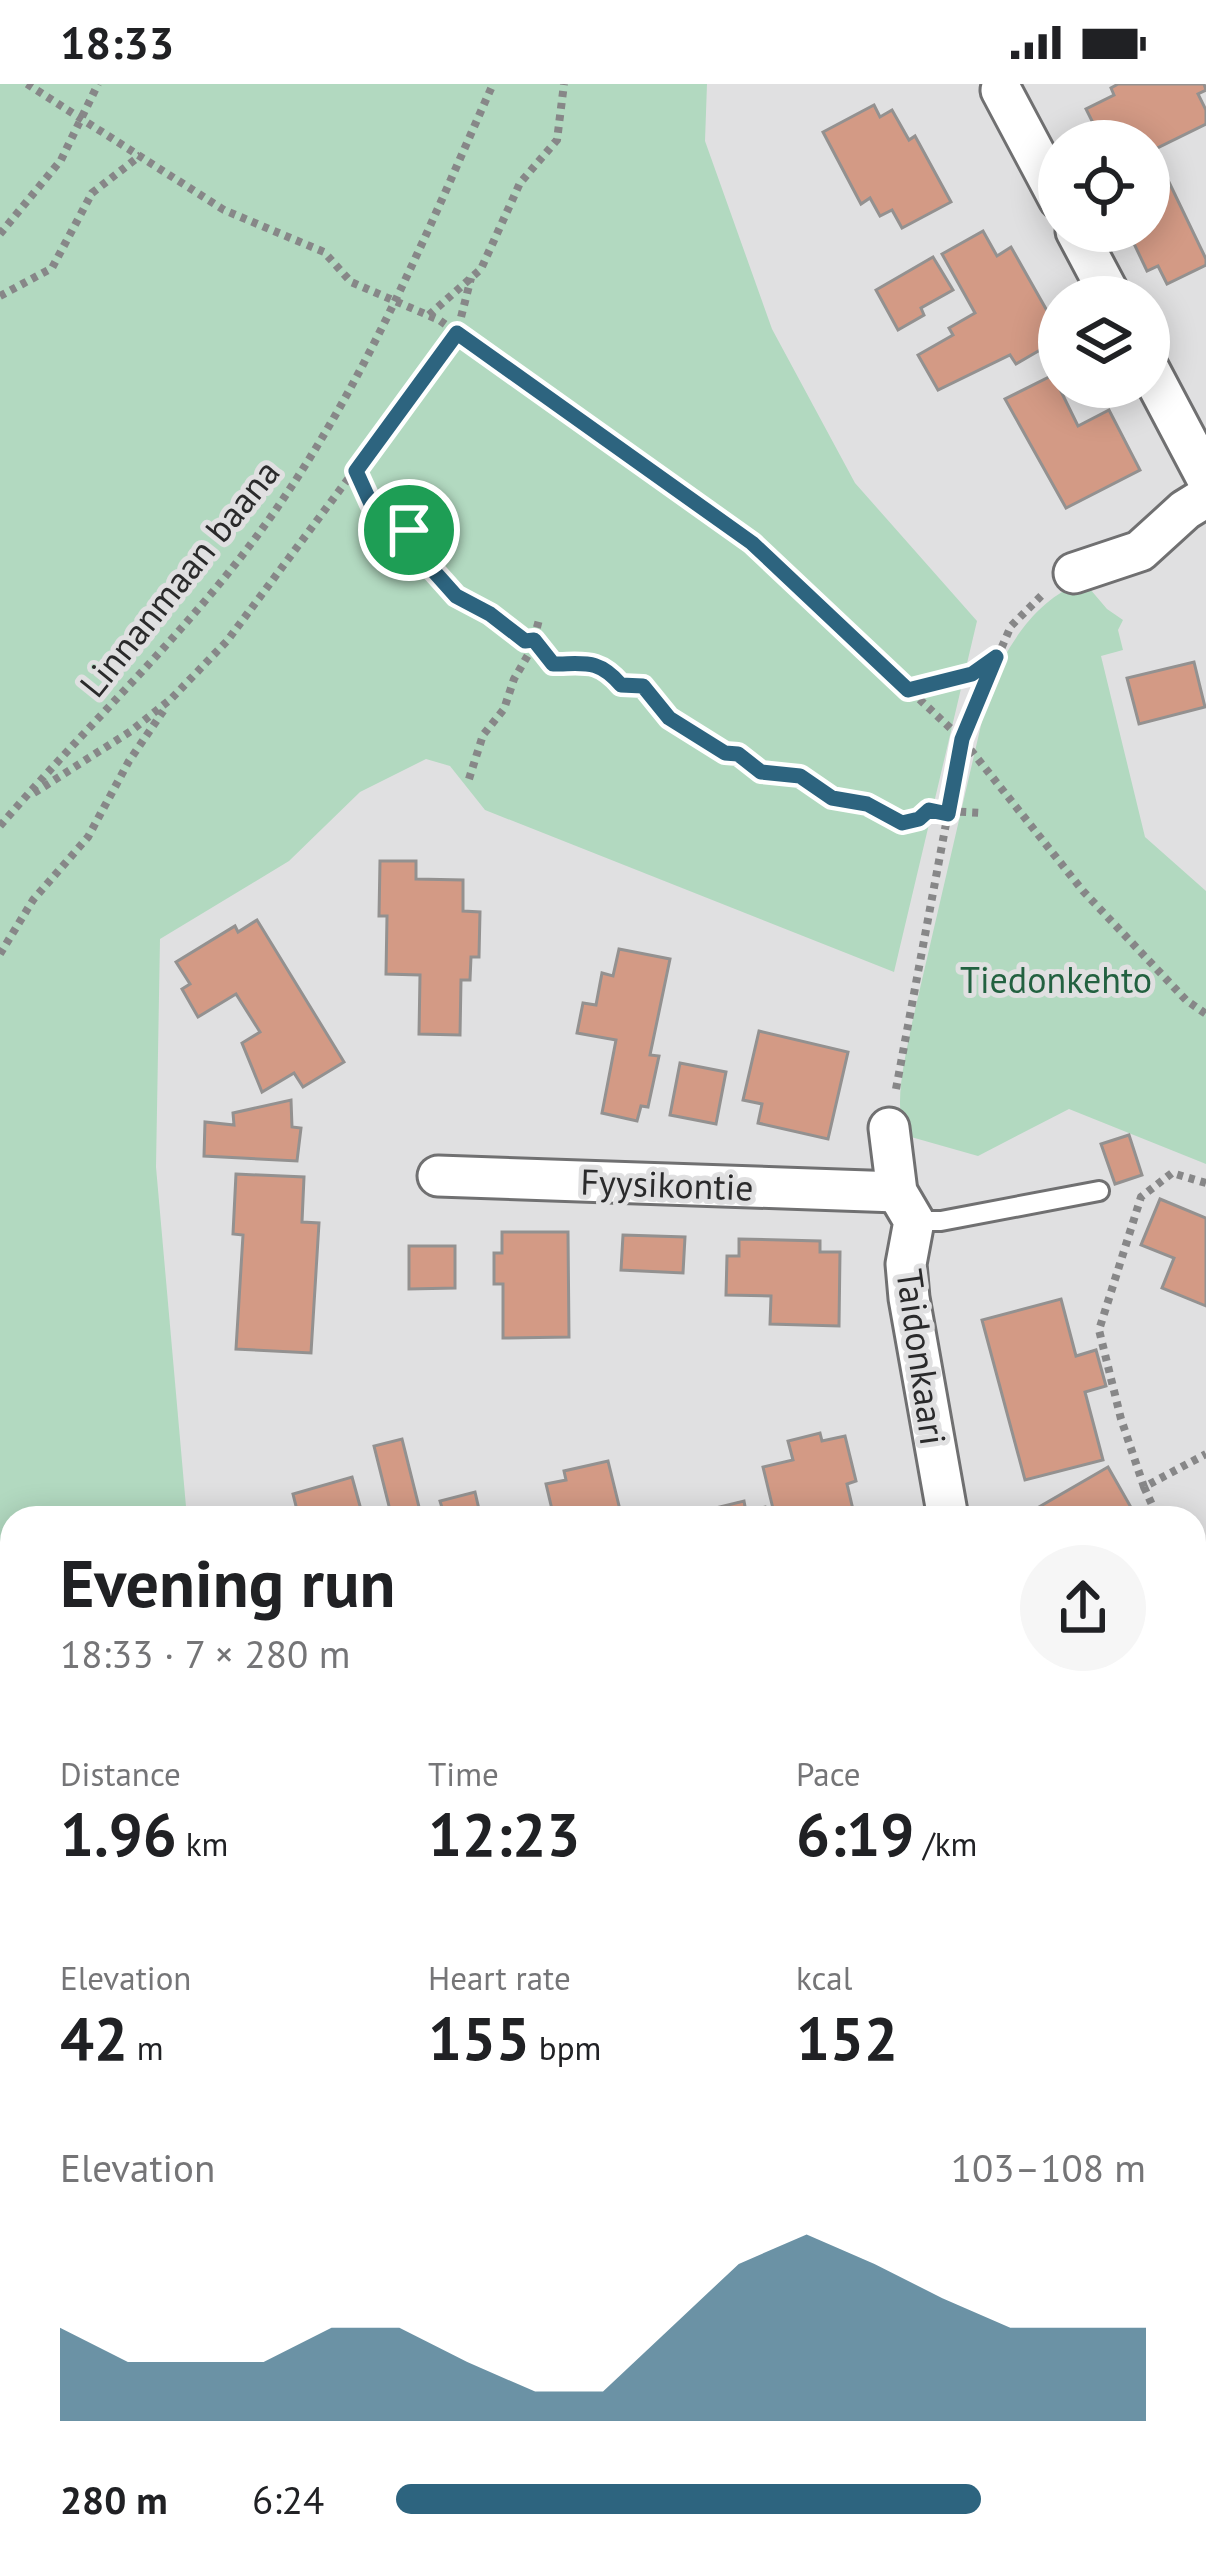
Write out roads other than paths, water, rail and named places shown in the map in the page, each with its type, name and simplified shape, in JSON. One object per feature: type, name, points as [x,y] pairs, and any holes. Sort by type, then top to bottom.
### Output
[{"type":"street","points":[[1001,91],[1038,161]]},
{"type":"street","points":[[1170,408],[1206,477]]},
{"type":"street","points":[[1074,573],[1140,551],[1206,497]]},
{"type":"street","name":"Taidonkaari","points":[[889,1128],[905,1206],[910,1304],[946,1506]]},
{"type":"street","name":"Fyysikontie","points":[[437,1176],[905,1206]]},
{"type":"lane","points":[[905,1206],[941,1221],[1100,1191]]},
{"type":"park label","name":"Tiedonkehto","points":[[1056,979]]}]
